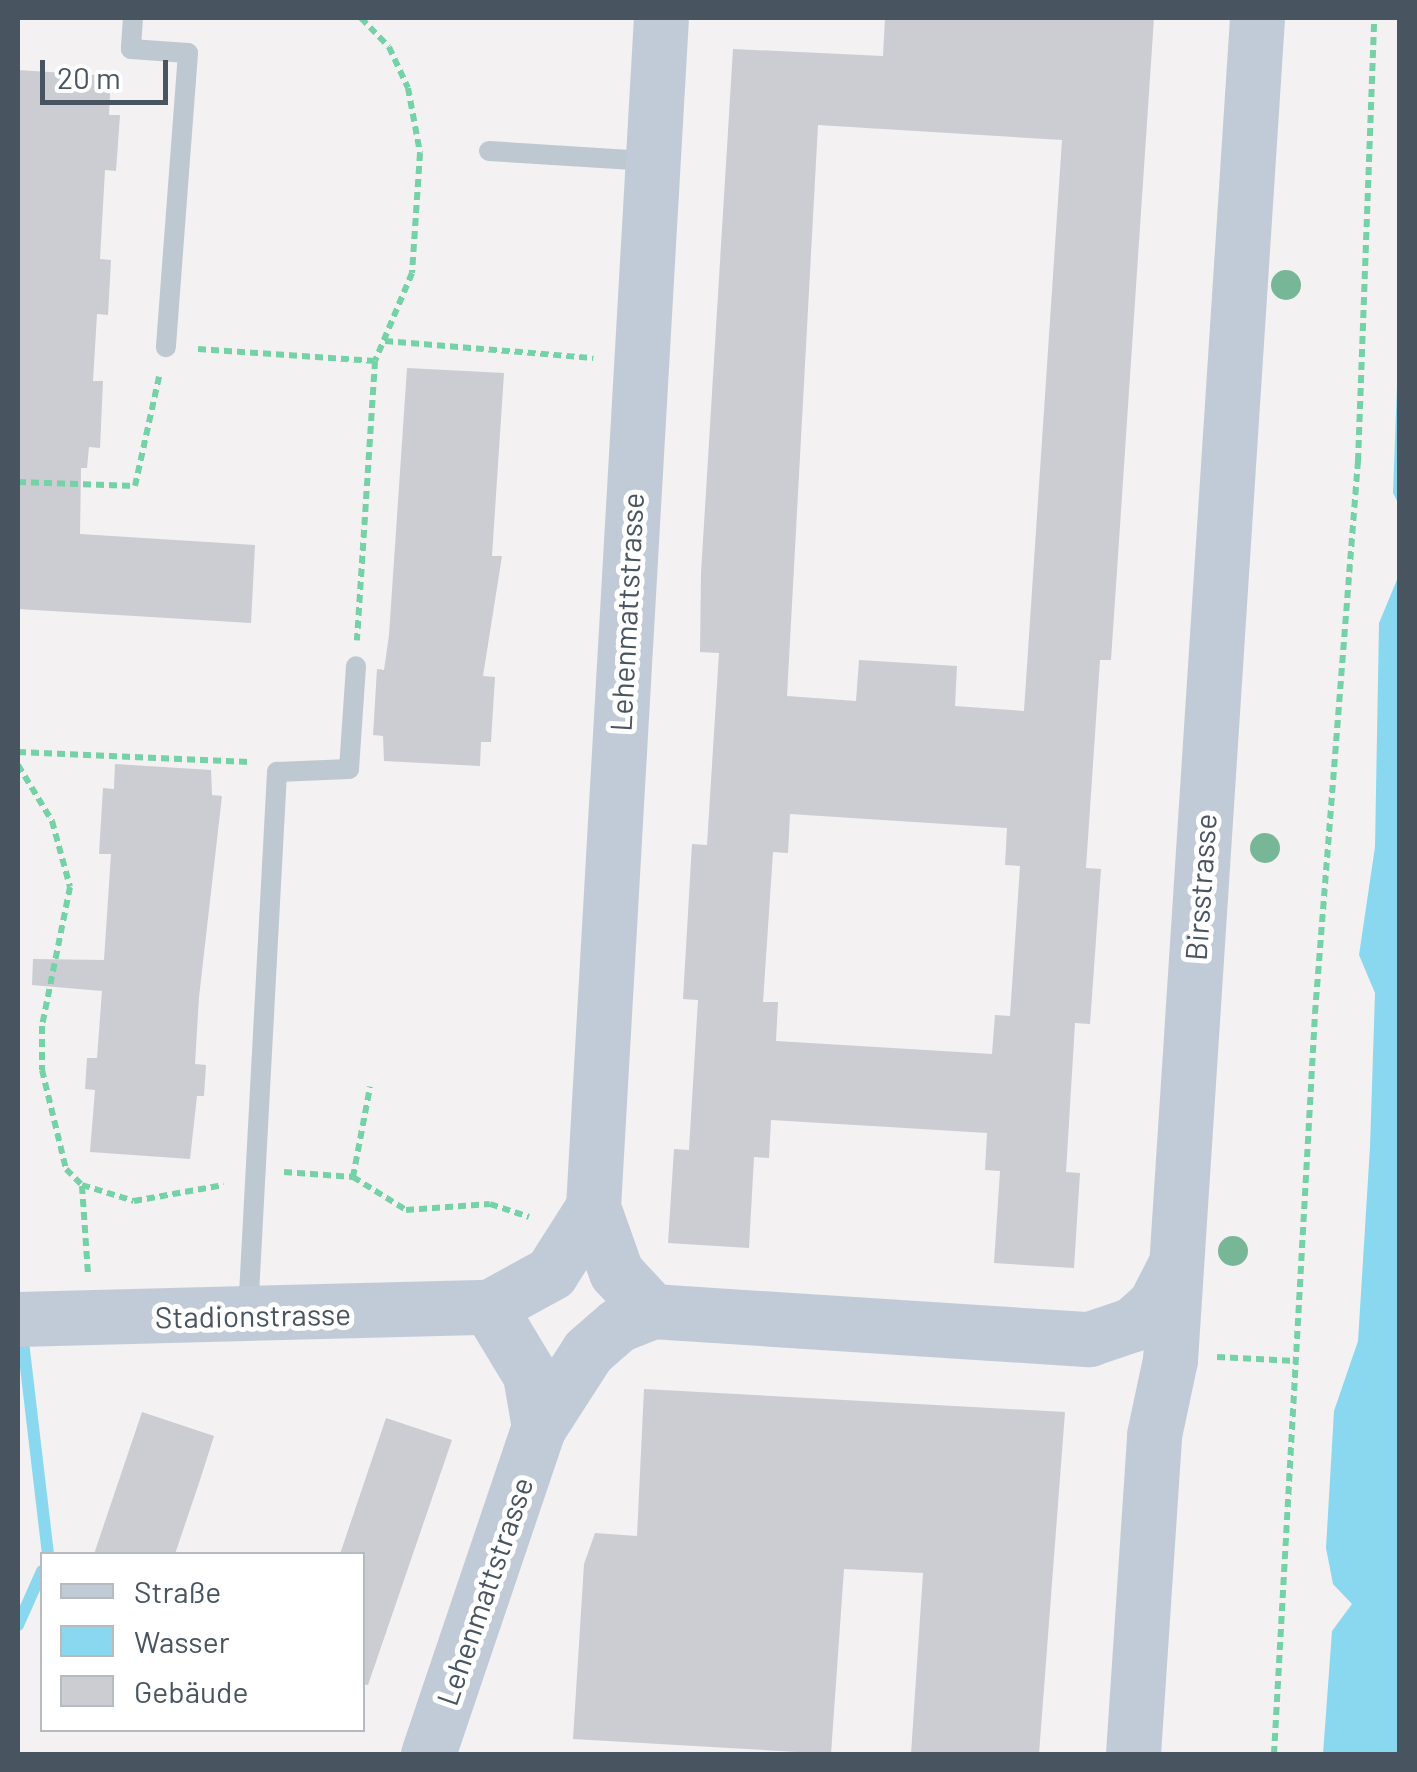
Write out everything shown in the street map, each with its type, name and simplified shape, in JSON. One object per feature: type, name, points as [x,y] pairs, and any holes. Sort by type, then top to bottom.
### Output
[{"type":"street","name":"Lehenmattstrasse","points":[[428,1754],[539,1427],[592,1346],[652,1311],[581,1228],[661,18]]},
{"type":"street","name":"Birsstrasse","points":[[1133,1754],[1154,1435],[1170,1360],[1257,18]]},
{"type":"street","points":[[489,1307],[530,1289],[581,1228]]},
{"type":"street","points":[[652,1311],[1089,1339],[1133,1324],[1155,1304],[1175,1265]]},
{"type":"street","name":"Lehenmattstrasse","points":[[489,1307],[530,1374],[539,1427]]},
{"type":"street","name":"Stadionstrasse","points":[[52,1318],[248,1317],[489,1307]]},
{"type":"street","points":[[1089,1339],[1137,1389],[1154,1435]]},
{"type":"lane","points":[[133,18],[131,49],[188,53],[166,347]]},
{"type":"lane","points":[[489,151],[652,161]]},
{"type":"lane","points":[[248,1317],[277,772],[349,769],[356,666]]},
{"type":"path","points":[[356,666],[375,360],[412,273],[420,154],[408,88],[389,47],[361,18]]},
{"type":"path","points":[[1274,1754],[1296,1361],[1358,460],[1374,18]]},
{"type":"path","points":[[385,341],[639,362]]},
{"type":"path","points":[[18,482],[134,486],[166,347],[375,360]]},
{"type":"path","points":[[18,752],[254,763],[277,772]]},
{"type":"path","points":[[18,765],[52,821],[70,886],[45,1007],[42,1070],[66,1169],[82,1184],[134,1201],[198,1192],[255,1173],[353,1177],[406,1210],[508,1207],[538,1222],[581,1228]]},
{"type":"path","points":[[353,1177],[370,1088]]},
{"type":"path","points":[[52,1318],[90,1250],[82,1184]]},
{"type":"path","points":[[1209,1356],[1296,1361]]},
{"type":"water","points":[[1399,331],[1399,505],[1393,493]]},
{"type":"water","points":[[1399,575],[1399,1754],[1323,1754],[1332,1631],[1352,1604],[1333,1584],[1326,1548],[1334,1411],[1358,1341],[1375,993],[1359,955],[1375,847],[1379,623]]},
{"type":"building","points":[[885,18],[1154,18],[1111,660],[1100,660],[1086,868],[1101,869],[1090,1024],[1075,1023],[1066,1172],[1080,1173],[1074,1268],[994,1263],[1000,1171],[985,1170],[987,1133],[771,1120],[769,1158],[754,1157],[749,1248],[668,1243],[674,1149],[689,1150],[698,1000],[683,999],[692,844],[707,845],[719,653],[700,652],[701,573],[733,49],[883,56]],"holes":[[[818,125],[1062,140],[1024,711],[955,706],[957,666],[859,660],[856,701],[787,696]],[[790,814],[1007,828],[1005,865],[1020,866],[1010,1016],[995,1015],[992,1054],[776,1041],[778,1002],[763,1002],[773,852],[788,853]]]},
{"type":"building","points":[[18,70],[111,76],[109,115],[120,115],[116,171],[105,170],[100,259],[111,260],[108,315],[97,314],[93,381],[103,381],[100,448],[89,447],[87,468],[81,468],[80,534],[255,545],[251,623],[18,609]]},
{"type":"building","points":[[407,368],[504,373],[492,556],[502,556],[483,676],[495,677],[491,742],[481,742],[480,766],[384,761],[383,736],[373,735],[377,669],[384,670],[389,635]]},
{"type":"building","points":[[115,764],[211,770],[212,795],[222,796],[199,997],[195,1064],[206,1065],[204,1096],[197,1096],[190,1159],[90,1152],[95,1090],[85,1089],[87,1058],[97,1058],[102,991],[32,985],[33,959],[104,960],[111,854],[99,854],[103,788],[114,789]]},
{"type":"building","points":[[644,1389],[1065,1412],[1039,1754],[911,1754],[923,1573],[844,1569],[831,1754],[573,1739],[584,1564],[595,1533],[637,1536]]},
{"type":"building","points":[[142,1412],[214,1436],[176,1552],[95,1552]]},
{"type":"building","points":[[386,1418],[452,1440],[368,1685],[365,1552],[341,1552]]},
{"type":"waterway","points":[[22,1333],[48,1552]]},
{"type":"waterway","points":[[18,1625],[40,1576]]}]
